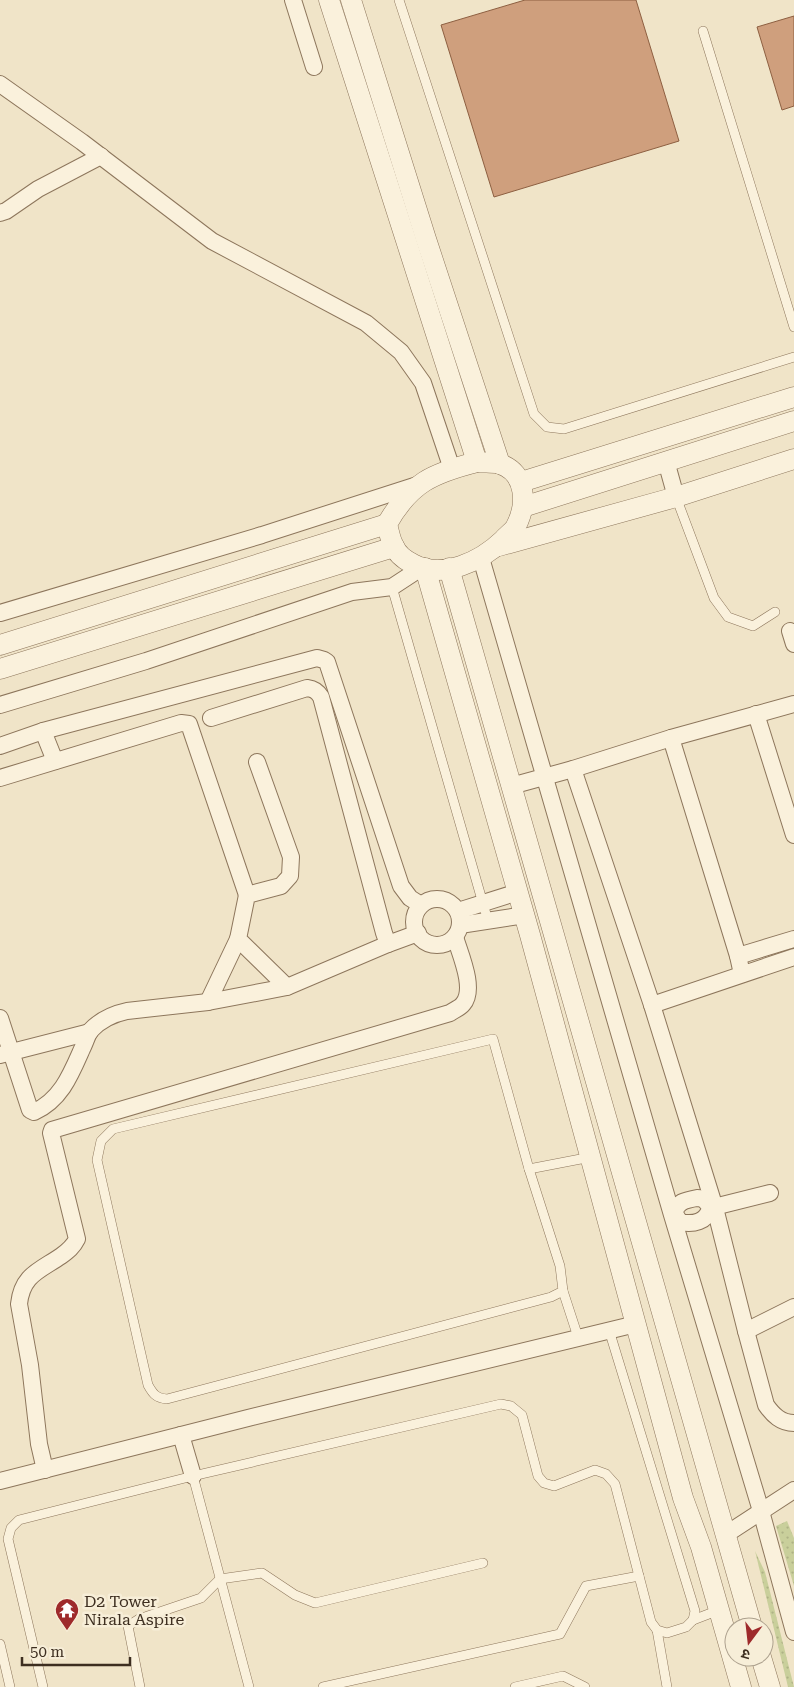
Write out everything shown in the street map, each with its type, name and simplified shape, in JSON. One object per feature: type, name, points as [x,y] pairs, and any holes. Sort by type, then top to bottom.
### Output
[{"type":"street","points":[[293,0],[314,67]]},
{"type":"street","points":[[329,0],[478,462]]},
{"type":"street","points":[[351,0],[426,239],[500,464]]},
{"type":"street","points":[[0,84],[101,156],[212,241],[366,323],[401,352],[423,383],[452,469]]},
{"type":"street","points":[[0,213],[101,156]]},
{"type":"street","points":[[521,482],[794,397]]},
{"type":"street","points":[[523,507],[794,421]]},
{"type":"street","points":[[488,552],[794,459]]},
{"type":"street","points":[[666,461],[676,496]]},
{"type":"street","points":[[0,613],[262,535],[418,485],[435,475],[478,462],[500,464],[511,470],[521,482],[524,495],[523,507],[516,527],[488,552],[465,565],[432,570],[405,560],[394,547],[387,524]]},
{"type":"street","points":[[0,645],[387,524],[397,507],[418,485]]},
{"type":"street","points":[[0,669],[394,547]]},
{"type":"street","points":[[488,552],[544,777],[762,1511],[794,1632]]},
{"type":"street","points":[[0,705],[146,661],[352,592],[392,587],[423,568]]},
{"type":"street","points":[[423,568],[518,892],[683,1498],[700,1547],[741,1687]]},
{"type":"street","points":[[449,568],[749,1617]]},
{"type":"street","points":[[0,746],[43,731],[317,658],[324,660],[327,662],[401,886],[410,898],[421,905]]},
{"type":"street","points":[[211,718],[307,688],[318,692],[321,697],[388,944]]},
{"type":"street","points":[[512,786],[671,738],[794,704]]},
{"type":"street","points":[[756,714],[794,835]]},
{"type":"street","points":[[0,778],[181,723],[189,724],[247,895],[238,939],[208,1002]]},
{"type":"street","points":[[43,731],[54,761]]},
{"type":"street","points":[[671,738],[742,974]]},
{"type":"street","points":[[247,895],[281,886],[290,876],[291,868],[290,857],[257,762]]},
{"type":"street","points":[[573,769],[652,1005],[713,1208],[766,1405],[773,1415],[783,1421],[794,1423]]},
{"type":"street","points":[[45,1470],[39,1444],[30,1365],[19,1304],[20,1294],[25,1282],[71,1248],[77,1239],[50,1133],[52,1130],[450,1012],[463,1006],[468,997],[468,986],[457,924],[454,906],[441,899],[427,901],[421,905],[414,919],[422,939],[435,944],[442,944],[457,924],[483,903],[518,892]]},
{"type":"street","points":[[457,924],[524,915]]},
{"type":"street","points":[[0,1018],[5,1054],[30,1110],[34,1112],[53,1101],[69,1078],[90,1032],[103,1020],[116,1013],[208,1002],[287,987],[418,933]]},
{"type":"street","points":[[238,939],[287,987]]},
{"type":"street","points":[[738,956],[794,939]]},
{"type":"street","points":[[652,1005],[794,957]]},
{"type":"street","points":[[5,1054],[90,1032]]},
{"type":"street","points":[[47,1105],[57,1127]]},
{"type":"street","points":[[597,1180],[623,1176]]},
{"type":"street","points":[[674,1214],[680,1222],[686,1223],[706,1219],[713,1208],[770,1193]]},
{"type":"street","points":[[746,1331],[794,1308]]},
{"type":"street","points":[[0,1481],[636,1324]]},
{"type":"street","points":[[181,1435],[193,1476]]},
{"type":"street","points":[[725,1535],[762,1511],[790,1499]]},
{"type":"street","points":[[764,1667],[770,1687]]},
{"type":"lane","points":[[399,0],[534,414],[547,428],[564,429],[794,357]]},
{"type":"lane","points":[[703,31],[794,327]]},
{"type":"lane","points":[[676,496],[714,598],[728,617],[753,626],[775,612]]},
{"type":"lane","points":[[392,587],[488,921]]},
{"type":"lane","points":[[563,1291],[541,1300],[177,1397],[158,1398],[152,1393],[148,1385],[97,1160],[100,1141],[113,1129],[493,1039],[529,1169],[560,1266],[563,1291],[578,1337]]},
{"type":"lane","points":[[529,1169],[591,1157]]},
{"type":"lane","points":[[609,1330],[695,1611],[693,1620]]},
{"type":"lane","points":[[43,1687],[8,1539],[12,1525],[19,1520],[193,1476],[501,1404],[511,1406],[522,1415],[538,1476],[544,1483],[554,1486],[596,1470],[606,1474],[615,1484],[651,1622],[657,1630],[667,1687]]},
{"type":"lane","points":[[193,1476],[248,1687]]},
{"type":"lane","points":[[140,1687],[128,1626],[139,1619],[201,1598],[220,1579],[262,1573],[295,1595],[315,1602],[483,1563]]},
{"type":"lane","points":[[323,1687],[560,1634],[586,1586],[639,1576]]},
{"type":"lane","points":[[657,1630],[667,1633],[686,1627],[693,1620],[719,1610]]},
{"type":"lane","points":[[0,1644],[10,1687]]},
{"type":"lane","points":[[514,1687],[563,1676],[585,1687]]},
{"type":"green space","points":[[787,1521],[794,1538],[794,1586],[776,1526]]},
{"type":"green space","points":[[755,1551],[765,1572],[794,1687],[788,1687],[774,1629],[774,1617],[771,1617]]},
{"type":"building","points":[[525,0],[636,0],[679,141],[494,197],[441,25]]},
{"type":"building","points":[[794,16],[794,106],[782,110],[757,27]]},
{"type":"place","name":"D2 Tower Nirala Aspire","points":[[67,1631]]}]
